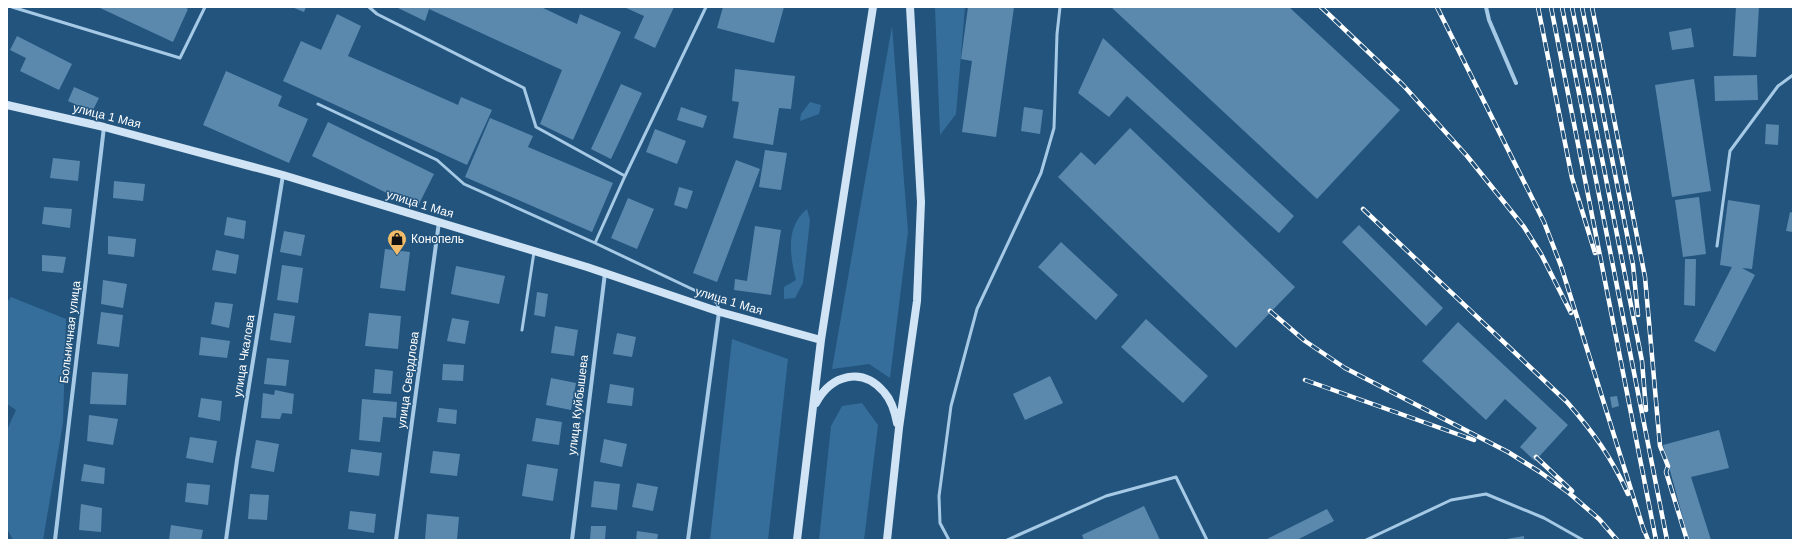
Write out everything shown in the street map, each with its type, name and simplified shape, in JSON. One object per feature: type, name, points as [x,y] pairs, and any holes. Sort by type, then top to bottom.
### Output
[{"type":"main road","points":[[797,540],[821,340],[873,7]]},
{"type":"main road","points":[[887,540],[898,428],[917,301],[921,202],[910,7]]},
{"type":"main road","name":"улица 1 Мая","points":[[7,105],[104,127],[283,175],[605,273],[720,312],[821,340]]},
{"type":"main road","points":[[813,408],[821,394],[830,385],[843,378],[858,376],[872,381],[884,393],[893,408],[898,428]]},
{"type":"street","points":[[1486,7],[1489,20],[1516,83]]},
{"type":"street","name":"Больничная улица","points":[[55,540],[104,127]]},
{"type":"street","name":"улица Чкалова","points":[[226,540],[237,460],[283,175]]},
{"type":"street","name":"улица Свердлова","points":[[396,540],[438,222]]},
{"type":"street","name":"улица Куйбышева","points":[[572,540],[605,273]]},
{"type":"street","points":[[688,540],[720,312]]},
{"type":"lane","points":[[12,7],[180,58],[205,7]]},
{"type":"lane","points":[[369,7],[377,14],[524,88],[536,127],[625,176]]},
{"type":"lane","points":[[596,243],[625,176],[706,7]]},
{"type":"lane","points":[[949,540],[940,523],[939,496],[951,406],[977,309],[1041,173],[1054,128],[1057,34],[1060,7]]},
{"type":"lane","points":[[1717,246],[1730,150],[1778,86],[1793,75]]},
{"type":"lane","points":[[318,104],[437,160],[464,184],[596,243],[711,298],[718,303],[720,312]]},
{"type":"lane","points":[[522,330],[534,251]]},
{"type":"lane","points":[[1007,540],[1106,496],[1176,477],[1207,540]]},
{"type":"lane","points":[[1366,540],[1451,500],[1486,494],[1544,518],[1583,540]]},
{"type":"shaded area","points":[[935,7],[965,7],[956,114],[940,135]]},
{"type":"shaded area","points":[[892,26],[908,232],[890,378],[869,364],[832,369]]},
{"type":"shaded area","points":[[810,102],[821,105],[819,114],[800,121],[801,114]]},
{"type":"shaded area","points":[[807,209],[810,220],[803,283],[795,298],[784,299],[784,287],[796,280],[791,252],[792,233],[800,216]]},
{"type":"shaded area","points":[[11,297],[66,319],[63,423],[43,540],[13,540],[7,529],[7,430],[16,410],[7,404],[7,302]]},
{"type":"shaded area","points":[[732,339],[788,359],[768,540],[710,540]]},
{"type":"shaded area","points":[[862,403],[878,425],[864,540],[819,540],[831,426],[842,406]]},
{"type":"building","points":[[98,7],[184,7],[188,9],[173,42]]},
{"type":"building","points":[[292,7],[306,7],[304,12]]},
{"type":"building","points":[[396,7],[541,7],[577,24],[580,14],[621,32],[573,140],[540,124],[562,70],[429,9],[425,21]]},
{"type":"building","points":[[624,7],[674,7],[655,48],[634,38],[644,16]]},
{"type":"building","points":[[723,7],[784,7],[774,43],[717,28]]},
{"type":"building","points":[[968,7],[1014,7],[996,137],[962,132],[972,61],[961,59]]},
{"type":"building","points":[[1111,7],[1289,7],[1400,110],[1317,199]]},
{"type":"building","points":[[1736,7],[1759,7],[1756,57],[1733,56]]},
{"type":"building","points":[[337,14],[361,26],[348,56],[458,105],[461,97],[492,110],[467,165],[283,81],[301,41],[321,50]]},
{"type":"building","points":[[1691,28],[1694,47],[1672,50],[1669,32]]},
{"type":"building","points":[[17,36],[72,64],[59,90],[20,71],[26,58],[10,50]]},
{"type":"building","points":[[1103,38],[1294,216],[1279,233],[1127,96],[1109,117],[1078,93]]},
{"type":"building","points":[[735,69],[795,76],[791,109],[779,108],[773,145],[733,138],[739,102],[732,101]]},
{"type":"building","points":[[226,71],[282,96],[278,106],[308,119],[289,163],[203,125]]},
{"type":"building","points":[[1757,75],[1758,100],[1715,101],[1714,76]]},
{"type":"building","points":[[1694,79],[1711,191],[1672,197],[1655,85]]},
{"type":"building","points":[[621,84],[642,93],[611,159],[591,149]]},
{"type":"building","points":[[74,87],[99,98],[92,112],[68,101]]},
{"type":"building","points":[[681,107],[707,116],[703,128],[677,120]]},
{"type":"building","points":[[1024,107],[1043,110],[1040,134],[1021,131]]},
{"type":"building","points":[[490,118],[533,136],[528,147],[613,183],[592,232],[465,177]]},
{"type":"building","points":[[328,122],[434,174],[417,208],[312,156]]},
{"type":"building","points":[[1766,124],[1779,125],[1778,145],[1765,144]]},
{"type":"building","points":[[1130,128],[1295,287],[1236,348],[1058,177],[1081,152],[1095,165]]},
{"type":"building","points":[[655,129],[686,141],[677,164],[646,152]]},
{"type":"building","points":[[765,150],[787,153],[781,190],[759,187]]},
{"type":"building","points":[[53,158],[80,161],[78,181],[50,178]]},
{"type":"building","points":[[736,160],[760,169],[717,282],[693,273]]},
{"type":"building","points":[[114,181],[145,184],[143,201],[113,198]]},
{"type":"building","points":[[679,187],[693,191],[687,209],[674,205]]},
{"type":"building","points":[[1699,197],[1706,254],[1683,257],[1675,200]]},
{"type":"building","points":[[628,198],[654,209],[637,249],[611,238]]},
{"type":"building","points":[[1728,200],[1760,205],[1752,269],[1742,268],[1755,275],[1715,352],[1694,341],[1732,267],[1720,265]]},
{"type":"building","points":[[44,207],[72,209],[70,228],[42,224]]},
{"type":"building","points":[[1790,212],[1793,213],[1793,232],[1786,231]]},
{"type":"building","points":[[227,217],[246,221],[244,239],[224,235]]},
{"type":"building","points":[[1359,225],[1443,308],[1426,326],[1342,242]]},
{"type":"building","points":[[755,226],[781,230],[771,295],[734,290],[735,279],[747,281]]},
{"type":"building","points":[[284,231],[305,235],[301,256],[280,252]]},
{"type":"building","points":[[108,236],[136,239],[134,257],[108,254]]},
{"type":"building","points":[[1061,242],[1118,295],[1096,320],[1038,267]]},
{"type":"building","points":[[385,249],[410,252],[405,291],[380,288]]},
{"type":"building","points":[[216,250],[239,255],[236,274],[212,270]]},
{"type":"building","points":[[42,255],[66,257],[63,273],[42,271]]},
{"type":"building","points":[[1685,259],[1696,259],[1695,306],[1684,305]]},
{"type":"building","points":[[282,265],[303,268],[298,303],[277,300]]},
{"type":"building","points":[[456,266],[505,276],[499,304],[451,294]]},
{"type":"building","points":[[103,280],[127,284],[123,308],[101,304]]},
{"type":"building","points":[[537,292],[548,294],[545,317],[534,315]]},
{"type":"building","points":[[215,302],[233,304],[229,328],[211,324]]},
{"type":"building","points":[[101,312],[123,315],[119,347],[97,344]]},
{"type":"building","points":[[274,313],[295,316],[291,343],[270,340]]},
{"type":"building","points":[[369,313],[401,316],[398,349],[365,346]]},
{"type":"building","points":[[452,318],[469,321],[465,344],[447,341]]},
{"type":"building","points":[[1146,319],[1208,376],[1183,403],[1121,347]]},
{"type":"building","points":[[1458,322],[1568,425],[1535,461],[1520,447],[1537,428],[1505,399],[1486,420],[1422,361]]},
{"type":"building","points":[[555,326],[578,330],[574,356],[551,353]]},
{"type":"building","points":[[617,333],[636,337],[632,357],[613,354]]},
{"type":"building","points":[[201,337],[230,341],[227,358],[199,355]]},
{"type":"building","points":[[267,358],[289,360],[286,386],[264,384]]},
{"type":"building","points":[[443,364],[464,365],[463,381],[442,380]]},
{"type":"building","points":[[375,369],[393,371],[391,394],[373,393]]},
{"type":"building","points":[[92,372],[128,374],[126,405],[90,404]]},
{"type":"building","points":[[1050,376],[1063,403],[1025,420],[1013,394]]},
{"type":"building","points":[[551,378],[576,383],[571,410],[546,405]]},
{"type":"building","points":[[610,384],[634,388],[632,406],[607,403]]},
{"type":"building","points":[[275,390],[294,394],[292,414],[282,413],[280,419],[261,418],[263,393],[274,395]]},
{"type":"building","points":[[1617,396],[1619,406],[1612,408],[1610,397]]},
{"type":"building","points":[[201,398],[222,401],[220,421],[198,417]]},
{"type":"building","points":[[362,399],[397,402],[396,418],[383,417],[380,442],[359,440]]},
{"type":"building","points":[[439,408],[457,410],[456,424],[437,422]]},
{"type":"building","points":[[89,415],[118,419],[113,445],[87,441]]},
{"type":"building","points":[[536,418],[562,422],[559,445],[532,441]]},
{"type":"building","points":[[1719,430],[1729,468],[1691,477],[1711,540],[1689,540],[1663,445]]},
{"type":"building","points":[[190,437],[217,441],[213,463],[186,458]]},
{"type":"building","points":[[604,439],[627,444],[622,467],[600,462]]},
{"type":"building","points":[[256,440],[279,444],[274,472],[251,468]]},
{"type":"building","points":[[351,449],[382,453],[379,476],[348,472]]},
{"type":"building","points":[[433,451],[460,454],[457,476],[430,473]]},
{"type":"building","points":[[84,464],[105,468],[104,484],[81,481]]},
{"type":"building","points":[[527,464],[558,469],[553,501],[522,496]]},
{"type":"building","points":[[594,481],[620,484],[617,510],[591,507]]},
{"type":"building","points":[[187,483],[210,485],[208,505],[185,502]]},
{"type":"building","points":[[637,483],[658,487],[653,511],[632,507]]},
{"type":"building","points":[[250,494],[269,495],[267,520],[248,519]]},
{"type":"building","points":[[81,504],[102,508],[101,532],[79,530]]},
{"type":"building","points":[[1144,506],[1160,540],[1084,540],[1082,535]]},
{"type":"building","points":[[1327,509],[1334,521],[1297,540],[1265,540]]},
{"type":"building","points":[[350,511],[376,514],[374,533],[348,529]]},
{"type":"building","points":[[427,514],[459,517],[457,540],[425,540]]},
{"type":"building","points":[[171,525],[203,530],[201,540],[169,540]]},
{"type":"building","points":[[591,526],[606,526],[605,540],[590,540]]},
{"type":"building","points":[[637,531],[658,534],[657,540],[636,540]]},
{"type":"building","points":[[1524,536],[1524,540],[1507,540],[1507,539]]},
{"type":"railway","points":[[1321,7],[1403,85],[1467,156],[1524,227],[1541,254],[1571,313]]},
{"type":"railway","points":[[1437,7],[1544,222],[1561,266],[1644,531]]},
{"type":"railway","points":[[1538,7],[1572,178],[1595,253]]},
{"type":"railway","points":[[1551,7],[1656,540]]},
{"type":"railway","points":[[1562,7],[1667,540]]},
{"type":"railway","points":[[1572,7],[1642,361],[1646,410]]},
{"type":"railway","points":[[1582,7],[1633,265],[1638,315]]},
{"type":"railway","points":[[1592,7],[1645,277],[1660,446],[1668,466],[1666,472],[1687,540]]},
{"type":"railway","points":[[1363,209],[1567,402],[1601,446],[1628,494]]},
{"type":"railway","points":[[1270,311],[1305,341],[1345,368],[1508,452],[1540,472],[1569,493],[1599,519],[1617,540]]},
{"type":"railway","points":[[1305,380],[1474,440]]},
{"type":"railway","points":[[1536,457],[1572,491]]},
{"type":"railway","points":[[1642,525],[1648,540]]},
{"type":"place","name":"Конопель","points":[[397,256]]}]
